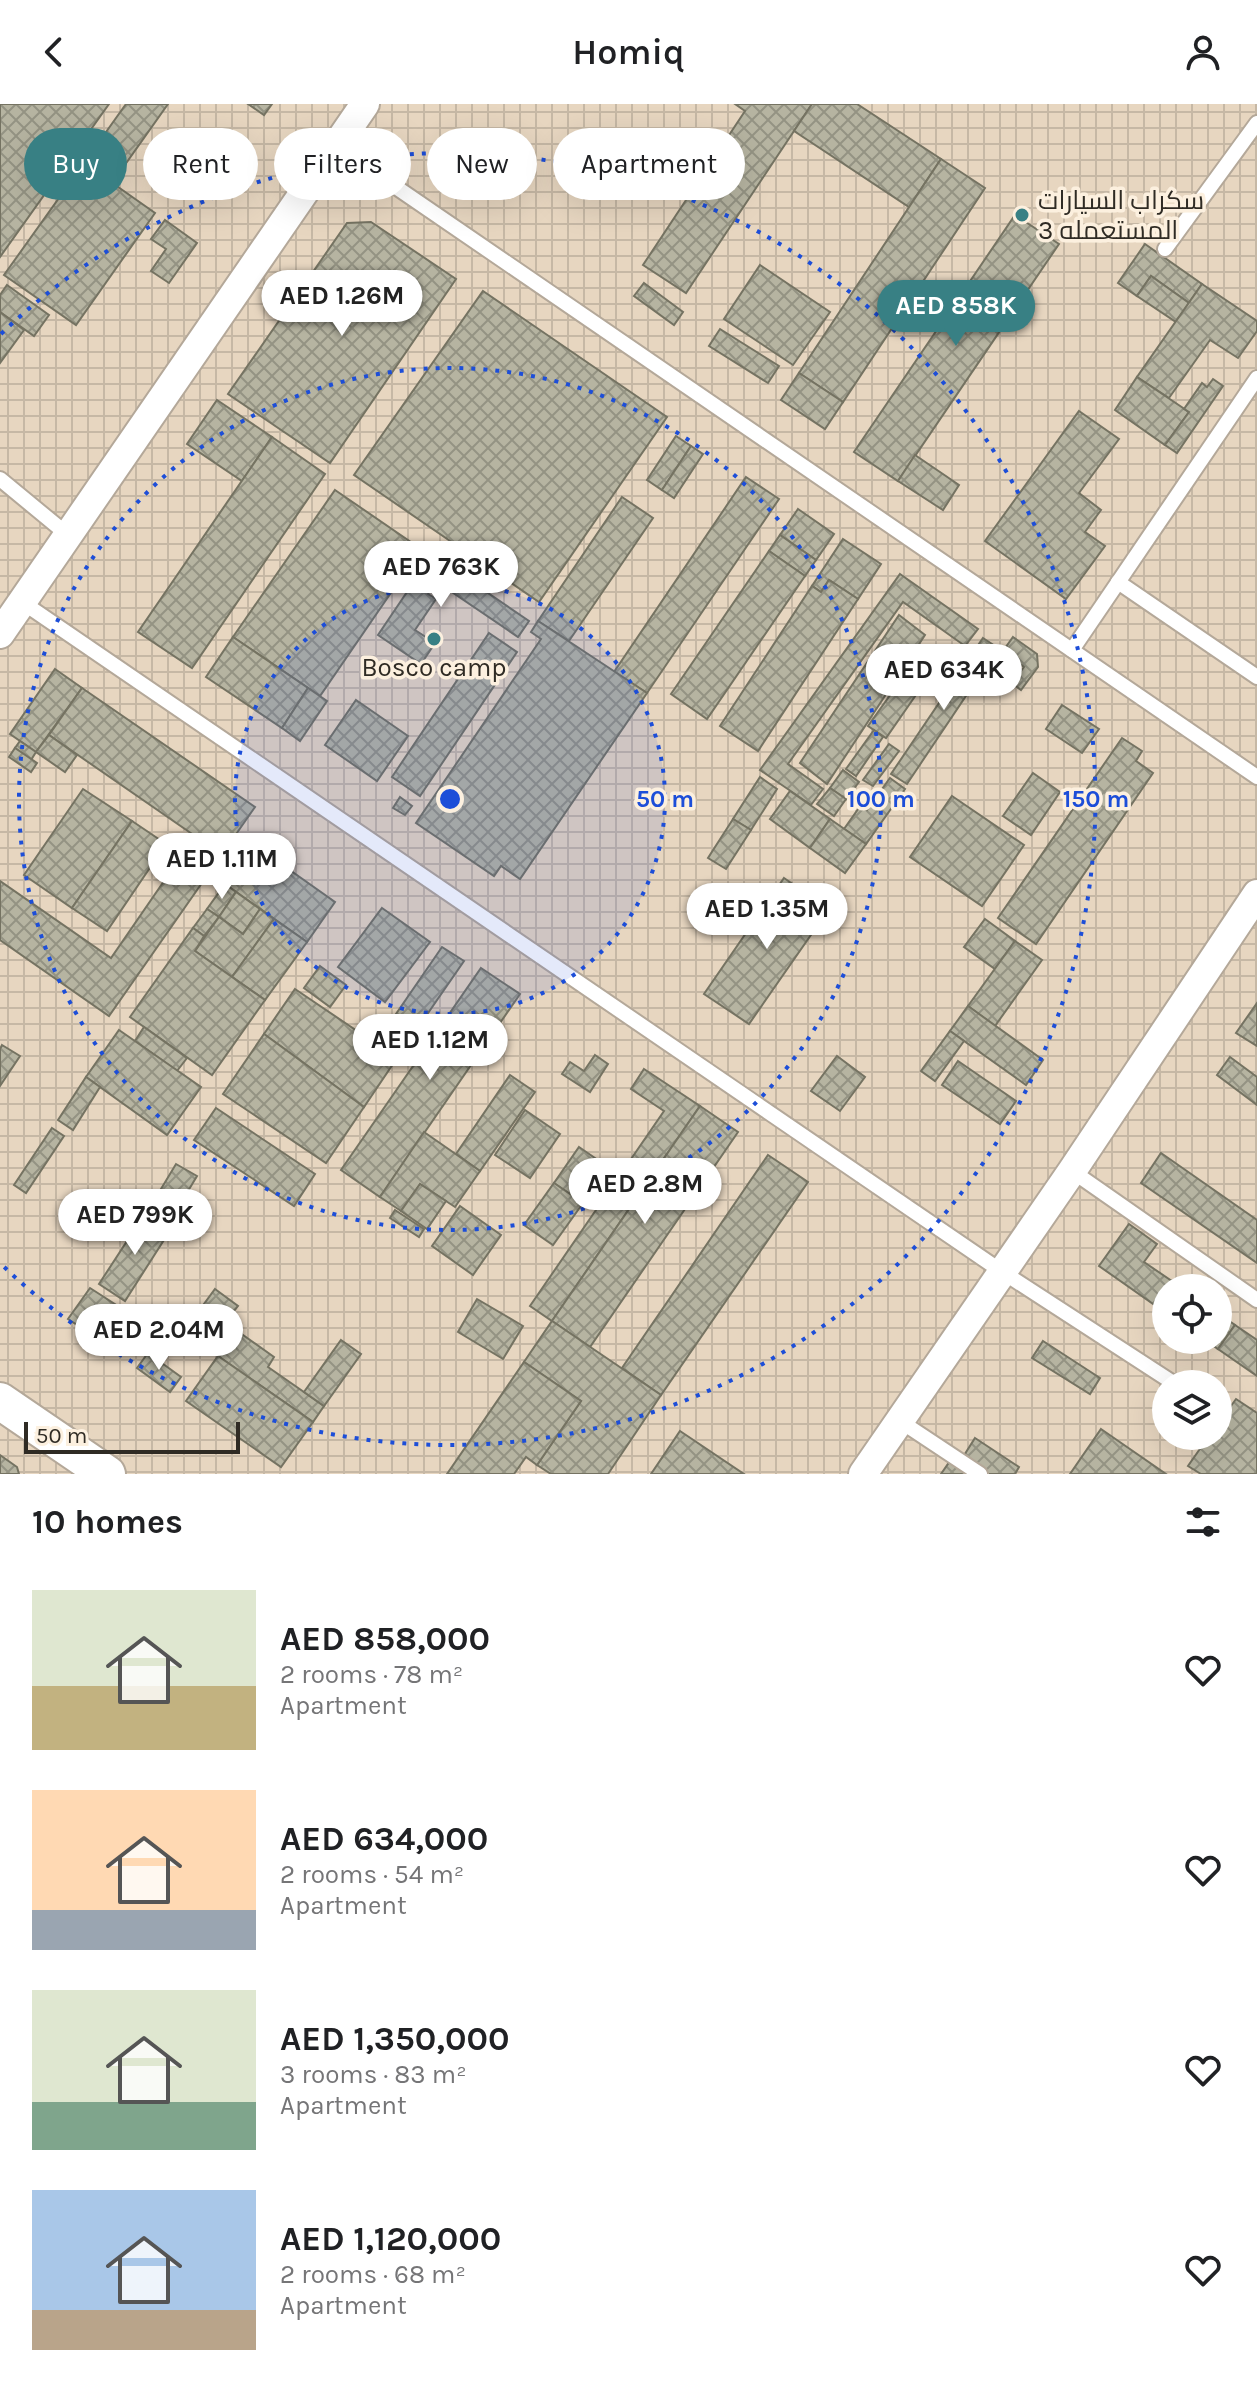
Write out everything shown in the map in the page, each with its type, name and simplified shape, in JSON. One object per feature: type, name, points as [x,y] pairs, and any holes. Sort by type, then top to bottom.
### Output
[{"type":"street","points":[[348,128],[365,104]]},
{"type":"street","points":[[0,634],[299,200]]},
{"type":"street","points":[[863,1474],[1072,1171],[1257,894]]},
{"type":"street","points":[[0,1401],[107,1474]]},
{"type":"lane","points":[[1165,249],[1257,123]]},
{"type":"lane","points":[[411,197],[1257,777]]},
{"type":"lane","points":[[1072,650],[1257,378]]},
{"type":"lane","points":[[0,479],[68,535]]},
{"type":"lane","points":[[1118,582],[1257,677]]},
{"type":"lane","points":[[22,602],[1001,1271],[1153,1370]]},
{"type":"lane","points":[[1072,1171],[1257,1300]]},
{"type":"lane","points":[[900,1421],[980,1474]]},
{"type":"shaded area","points":[[0,104],[1257,104],[1257,1474],[0,1474]]},
{"type":"building","points":[[0,104],[109,104],[92,128],[24,128],[24,200],[41,200],[0,257]]},
{"type":"building","points":[[126,104],[168,104],[151,128],[143,128],[143,139],[127,162],[127,128],[109,128]]},
{"type":"building","points":[[248,104],[272,104],[264,115]]},
{"type":"building","points":[[735,104],[812,104],[686,293],[643,265],[686,200],[745,200],[745,128],[734,128],[745,111]]},
{"type":"building","points":[[812,104],[857,104],[941,159],[909,207],[794,131]]},
{"type":"building","points":[[941,159],[985,188],[843,402],[799,373]]},
{"type":"building","points":[[127,193],[155,213],[76,325],[4,275],[58,200],[127,200]]},
{"type":"building","points":[[1015,215],[1059,244],[898,481],[854,452]]},
{"type":"building","points":[[165,220],[197,243],[169,283],[151,271],[166,249],[151,239]]},
{"type":"building","points":[[371,222],[456,279],[330,463],[228,394],[347,223]]},
{"type":"building","points":[[1145,244],[1202,284],[1189,303],[1151,276],[1137,296],[1118,283]]},
{"type":"building","points":[[760,265],[830,312],[793,365],[724,319]]},
{"type":"building","points":[[1151,276],[1189,303],[1176,322],[1137,296]]},
{"type":"building","points":[[644,283],[683,312],[674,325],[634,296]]},
{"type":"building","points":[[1202,284],[1257,321],[1257,331],[1238,358],[1210,340],[1169,398],[1137,377]]},
{"type":"building","points":[[7,285],[49,315],[34,336],[0,312],[0,295]]},
{"type":"building","points":[[483,291],[667,417],[539,602],[354,475]]},
{"type":"building","points":[[0,312],[24,330],[0,363]]},
{"type":"building","points":[[720,329],[779,366],[768,383],[709,346]]},
{"type":"building","points":[[799,373],[843,402],[825,429],[781,400]]},
{"type":"building","points":[[1137,377],[1189,412],[1165,445],[1115,410]]},
{"type":"building","points":[[1213,379],[1223,386],[1177,453],[1165,445],[1189,412],[1184,409],[1202,383],[1207,387]]},
{"type":"building","points":[[217,400],[272,437],[242,481],[187,444]]},
{"type":"building","points":[[1079,411],[1119,439],[1079,493],[1101,510],[1085,532],[1105,546],[1066,599],[985,541]]},
{"type":"building","points":[[676,436],[691,446],[662,490],[647,480]]},
{"type":"building","points":[[272,437],[325,474],[192,668],[138,632]]},
{"type":"building","points":[[691,446],[703,454],[674,498],[662,490]]},
{"type":"building","points":[[915,455],[959,485],[943,510],[898,481]]},
{"type":"building","points":[[746,477],[779,499],[647,693],[614,672]]},
{"type":"building","points":[[335,490],[421,549],[320,696],[233,637]]},
{"type":"building","points":[[622,497],[653,518],[569,641],[538,621]]},
{"type":"building","points":[[798,509],[834,534],[816,560],[780,535]]},
{"type":"building","points":[[780,535],[816,560],[805,576],[769,551]]},
{"type":"building","points":[[843,539],[881,564],[858,599],[829,580],[821,592],[812,586]]},
{"type":"building","points":[[769,551],[805,576],[707,719],[671,694]]},
{"type":"building","points":[[432,555],[529,621],[518,637],[437,582],[428,594],[436,599],[415,630],[435,643],[421,664],[378,635]]},
{"type":"building","points":[[900,574],[978,629],[965,646],[903,602],[788,764],[823,789],[811,805],[760,770]]},
{"type":"building","points":[[829,580],[858,599],[758,751],[720,726],[812,586],[821,592]]},
{"type":"building","points":[[899,615],[925,635],[827,784],[800,763]]},
{"type":"building","points":[[538,621],[647,693],[520,879],[501,866],[494,876],[416,823],[541,639],[531,632]]},
{"type":"building","points":[[489,633],[517,652],[420,796],[392,777]]},
{"type":"building","points":[[233,637],[308,688],[282,728],[206,677]]},
{"type":"building","points":[[1013,637],[1037,654],[1038,667],[1021,690],[1012,683],[1024,667],[1003,651]]},
{"type":"building","points":[[983,638],[998,648],[907,784],[891,774]]},
{"type":"building","points":[[921,651],[939,664],[918,692],[901,680]]},
{"type":"building","points":[[1001,661],[1011,667],[1005,678],[994,672]]},
{"type":"building","points":[[55,669],[82,688],[36,752],[10,734]]},
{"type":"building","points":[[901,680],[918,692],[886,738],[868,726]]},
{"type":"building","points":[[82,688],[255,807],[109,1016],[0,940],[0,881],[111,958],[195,836],[49,735]]},
{"type":"building","points":[[308,688],[327,701],[300,741],[282,728]]},
{"type":"building","points":[[356,700],[408,736],[377,781],[325,745]]},
{"type":"building","points":[[1062,705],[1099,729],[1082,753],[1046,729]]},
{"type":"building","points":[[874,730],[883,737],[856,776],[846,769]]},
{"type":"building","points":[[49,735],[77,755],[65,772],[36,752]]},
{"type":"building","points":[[1122,738],[1142,751],[1136,761],[1153,773],[1036,944],[998,918]]},
{"type":"building","points":[[20,741],[36,752],[31,760],[15,748]]},
{"type":"building","points":[[889,744],[899,751],[873,786],[863,780]]},
{"type":"building","points":[[15,748],[37,763],[31,772],[9,757]]},
{"type":"building","points":[[843,770],[859,782],[846,799],[830,788]]},
{"type":"building","points":[[1033,773],[1060,792],[1031,835],[1003,816]]},
{"type":"building","points":[[760,777],[777,789],[751,830],[733,819]]},
{"type":"building","points":[[890,778],[905,789],[866,844],[844,829],[861,805],[867,810]]},
{"type":"building","points":[[830,788],[846,799],[834,816],[817,804]]},
{"type":"building","points":[[83,789],[132,821],[72,908],[24,875]]},
{"type":"building","points":[[790,791],[830,819],[810,848],[770,819]]},
{"type":"building","points":[[952,796],[1024,845],[982,906],[910,857]]},
{"type":"building","points":[[400,797],[412,806],[405,815],[393,808]]},
{"type":"building","points":[[733,819],[751,830],[726,869],[708,858]]},
{"type":"building","points":[[830,819],[866,844],[845,873],[810,848]]},
{"type":"building","points":[[132,821],[166,844],[107,931],[72,908]]},
{"type":"building","points":[[253,844],[335,902],[307,942],[225,884]]},
{"type":"building","points":[[784,878],[829,909],[749,1024],[704,994]]},
{"type":"building","points":[[225,884],[236,892],[219,917],[207,909]]},
{"type":"building","points":[[236,892],[260,909],[243,934],[219,917]]},
{"type":"building","points":[[382,908],[430,942],[385,1002],[338,967]]},
{"type":"building","points":[[207,909],[219,917],[204,936],[193,928]]},
{"type":"building","points":[[260,909],[274,919],[232,977],[195,951],[219,917],[243,934]]},
{"type":"building","points":[[274,919],[307,942],[265,1000],[232,977]]},
{"type":"building","points":[[985,919],[1015,941],[995,969],[964,947]]},
{"type":"building","points":[[193,928],[204,936],[195,951],[265,1000],[212,1075],[130,1017]]},
{"type":"building","points":[[1015,941],[1042,960],[995,1026],[968,1006]]},
{"type":"building","points":[[442,947],[464,961],[397,1058],[376,1043]]},
{"type":"building","points":[[320,966],[346,985],[330,1007],[304,988]]},
{"type":"building","points":[[481,968],[520,994],[380,1197],[341,1170]]},
{"type":"building","points":[[295,989],[397,1058],[364,1107],[264,1034]]},
{"type":"building","points":[[1257,1003],[1257,1046],[1236,1033]]},
{"type":"building","points":[[968,1006],[1043,1060],[1026,1085],[950,1031]]},
{"type":"building","points":[[144,1027],[187,1058],[177,1071],[135,1041]]},
{"type":"building","points":[[119,1030],[201,1087],[167,1135],[86,1077]]},
{"type":"building","points":[[950,1031],[964,1041],[935,1081],[921,1071]]},
{"type":"building","points":[[264,1034],[364,1107],[326,1163],[223,1094]]},
{"type":"building","points":[[2,1045],[20,1056],[0,1086],[0,1049]]},
{"type":"building","points":[[595,1055],[608,1064],[590,1092],[562,1074],[570,1062],[584,1071]]},
{"type":"building","points":[[837,1056],[865,1077],[840,1111],[811,1091]]},
{"type":"building","points":[[1230,1057],[1257,1077],[1257,1105],[1217,1075]]},
{"type":"building","points":[[958,1061],[1016,1101],[1000,1124],[942,1085]]},
{"type":"building","points":[[644,1069],[700,1106],[552,1321],[530,1306],[664,1111],[631,1089]]},
{"type":"building","points":[[510,1075],[535,1092],[480,1171],[456,1154]]},
{"type":"building","points":[[86,1077],[100,1087],[73,1130],[58,1120]]},
{"type":"building","points":[[700,1106],[738,1132],[590,1347],[552,1321]]},
{"type":"building","points":[[216,1108],[315,1174],[294,1206],[194,1140]]},
{"type":"building","points":[[525,1110],[560,1134],[530,1178],[495,1155]]},
{"type":"building","points":[[52,1128],[64,1136],[26,1193],[14,1185]]},
{"type":"building","points":[[424,1132],[480,1171],[455,1207],[420,1184],[401,1211],[380,1197]]},
{"type":"building","points":[[579,1147],[608,1167],[583,1203],[554,1183]]},
{"type":"building","points":[[1161,1153],[1257,1220],[1257,1263],[1141,1183]]},
{"type":"building","points":[[768,1155],[808,1182],[661,1395],[622,1368]]},
{"type":"building","points":[[176,1164],[197,1176],[179,1206],[158,1194]]},
{"type":"building","points":[[554,1183],[583,1203],[553,1245],[524,1225]]},
{"type":"building","points":[[420,1184],[446,1201],[427,1229],[401,1211]]},
{"type":"building","points":[[460,1206],[501,1235],[473,1275],[432,1246]]},
{"type":"building","points":[[395,1210],[424,1229],[419,1237],[390,1218]]},
{"type":"building","points":[[146,1212],[171,1229],[125,1301],[99,1284]]},
{"type":"building","points":[[1129,1224],[1157,1244],[1144,1262],[1162,1274],[1152,1274],[1152,1303],[1099,1266]]},
{"type":"building","points":[[90,1288],[121,1308],[100,1340],[68,1319]]},
{"type":"building","points":[[215,1289],[238,1306],[212,1339],[190,1323]]},
{"type":"building","points":[[477,1299],[523,1326],[503,1359],[458,1332]]},
{"type":"building","points":[[552,1321],[661,1395],[608,1474],[551,1474],[537,1465],[581,1401],[524,1362]]},
{"type":"building","points":[[1235,1325],[1257,1340],[1257,1376],[1225,1354],[1232,1354],[1232,1329]]},
{"type":"building","points":[[236,1330],[274,1357],[268,1367],[324,1406],[313,1422],[218,1356]]},
{"type":"building","points":[[341,1340],[361,1354],[324,1406],[304,1392]]},
{"type":"building","points":[[1043,1341],[1100,1378],[1090,1394],[1032,1358]]},
{"type":"building","points":[[148,1353],[181,1377],[170,1392],[137,1368]]},
{"type":"building","points":[[218,1356],[313,1422],[281,1467],[186,1401]]},
{"type":"building","points":[[524,1362],[581,1401],[537,1465],[526,1457],[514,1474],[447,1474]]},
{"type":"building","points":[[1236,1399],[1257,1413],[1257,1474],[1201,1474],[1188,1466],[1199,1450],[1232,1450],[1232,1405]]},
{"type":"building","points":[[1101,1429],[1166,1474],[1070,1474]]},
{"type":"building","points":[[680,1431],[744,1474],[651,1474]]},
{"type":"building","points":[[975,1438],[1019,1467],[1015,1474],[988,1474],[963,1457]]},
{"type":"building","points":[[0,1455],[17,1467],[19,1474],[0,1474]]},
{"type":"building","points":[[950,1461],[969,1474],[941,1474]]},
{"type":"place","name":"سكراب السيارات المستعمله 3","points":[[1022,215]]},
{"type":"place","name":"Bosco camp","points":[[434,639]]}]
